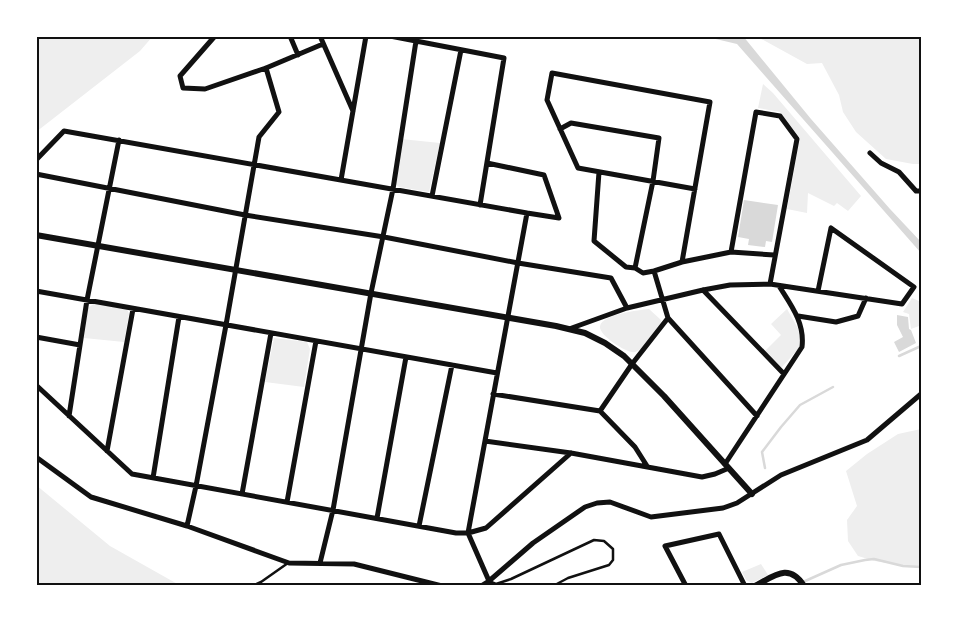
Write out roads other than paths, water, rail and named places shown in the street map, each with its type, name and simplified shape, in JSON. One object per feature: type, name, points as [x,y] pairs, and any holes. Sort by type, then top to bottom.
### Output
[{"type":"street","points":[[215,36],[180,76],[183,88],[205,89],[266,68],[323,44]]},
{"type":"street","points":[[290,36],[298,55]]},
{"type":"street","points":[[320,36],[353,111]]},
{"type":"street","points":[[341,180],[366,36]]},
{"type":"street","points":[[390,36],[504,58],[480,205]]},
{"type":"street","points":[[320,563],[334,510],[371,293],[393,189],[416,41]]},
{"type":"street","points":[[432,196],[461,50]]},
{"type":"street","points":[[187,526],[226,325],[259,137],[279,112],[266,68]]},
{"type":"street","points":[[682,262],[695,189],[710,102],[552,73],[547,100],[578,168],[695,189]]},
{"type":"street","points":[[731,252],[756,112],[780,116],[796,138],[770,284]]},
{"type":"street","points":[[560,129],[571,123],[659,138],[653,181],[635,268]]},
{"type":"street","points":[[36,160],[64,131],[559,218],[544,175],[487,163]]},
{"type":"street","points":[[69,416],[87,300],[119,140]]},
{"type":"street","points":[[870,154],[899,172],[916,191],[921,191]]},
{"type":"street","points":[[598,172],[594,241],[626,267],[635,268],[643,273],[682,262],[731,252],[774,255]]},
{"type":"street","points":[[36,174],[245,215],[384,237],[518,263],[611,278],[627,308]]},
{"type":"street","points":[[489,582],[468,534],[527,213]]},
{"type":"street","points":[[568,329],[627,308],[730,285],[770,284],[902,304],[914,287],[831,228],[818,291]]},
{"type":"street","points":[[36,235],[371,293],[585,333],[605,343],[632,364],[752,494]]},
{"type":"street","points":[[654,271],[668,318],[757,416]]},
{"type":"street","points":[[485,441],[571,453],[702,477],[716,474],[727,466],[802,347],[803,338],[798,316],[779,286]]},
{"type":"street","points":[[703,290],[784,374]]},
{"type":"street","points":[[36,291],[497,373]]},
{"type":"street","points":[[798,316],[836,322],[858,316],[866,298]]},
{"type":"street","points":[[107,451],[133,309]]},
{"type":"street","points":[[153,478],[179,317]]},
{"type":"street","points":[[600,411],[632,364],[668,318]]},
{"type":"street","points":[[242,494],[271,333]]},
{"type":"street","points":[[36,338],[80,345]]},
{"type":"street","points":[[287,502],[316,341]]},
{"type":"street","points":[[377,518],[406,357]]},
{"type":"street","points":[[419,526],[452,366]]},
{"type":"street","points":[[36,386],[132,474],[468,534],[486,528],[571,453]]},
{"type":"street","points":[[493,394],[600,411],[635,447],[647,466]]},
{"type":"street","points":[[481,586],[489,582],[533,542],[585,507],[597,503],[610,502],[651,517],[723,508],[737,503],[781,475],[867,440],[921,394]]},
{"type":"street","points":[[36,457],[90,497],[187,526],[289,562],[354,564],[442,586]]},
{"type":"street","points":[[686,586],[665,546],[718,534],[746,586]]},
{"type":"street","points":[[755,586],[784,572],[792,573],[800,578],[804,586]]},
{"type":"lane","points":[[489,582],[496,584],[594,540],[604,541],[612,549],[613,560],[609,565],[568,578],[553,586]]},
{"type":"lane","points":[[252,586],[289,562]]},
{"type":"waterway","points":[[899,356],[921,346]]},
{"type":"waterway","points":[[765,468],[762,452],[781,427],[800,405],[833,387]]},
{"type":"waterway","points":[[794,586],[841,565],[865,560],[874,559],[903,566],[921,567]]}]
